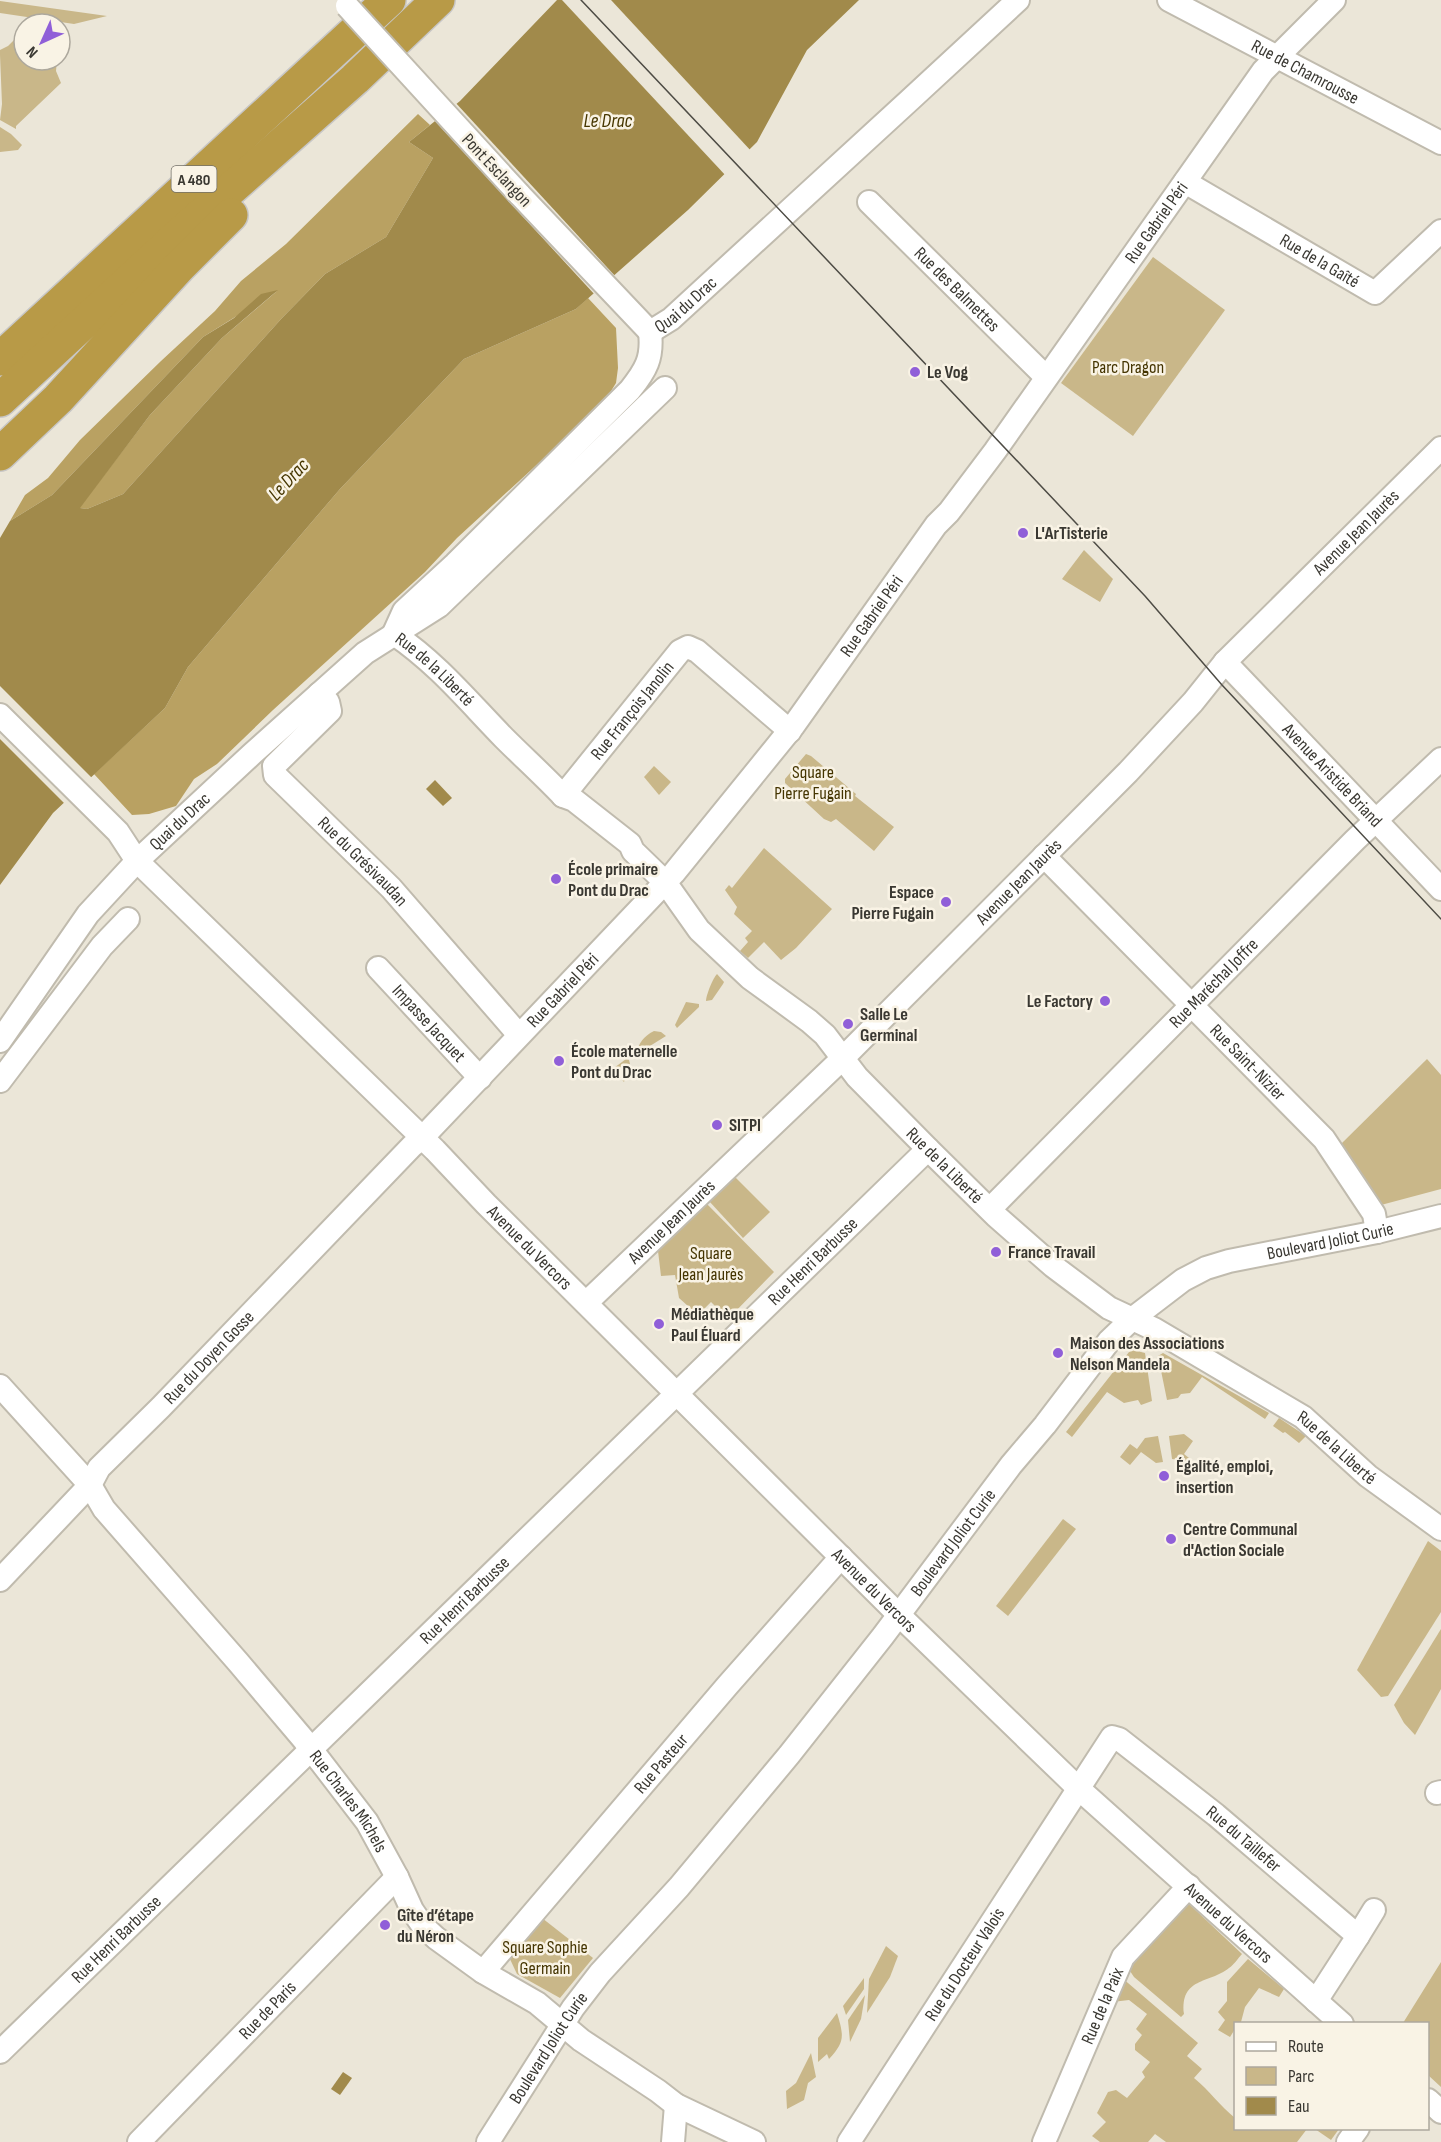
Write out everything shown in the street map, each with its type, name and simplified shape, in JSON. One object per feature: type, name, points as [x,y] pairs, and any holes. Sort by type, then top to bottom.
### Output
[{"type":"highway","name":"A 480","points":[[0,358],[389,0]]},
{"type":"highway","name":"A 480","points":[[0,400],[181,233],[355,79],[438,0]]},
{"type":"highway","points":[[0,454],[58,399],[179,267],[312,135],[355,79]]},
{"type":"street","name":"Quai du Drac","points":[[394,634],[404,611],[455,564],[630,390],[643,374],[649,358],[652,349],[650,332],[680,311],[1018,0]]},
{"type":"street","name":"Rue de Chamrousse","points":[[1169,0],[1441,143]]},
{"type":"street","name":"Rue Gabriel Péri","points":[[422,1138],[665,882],[790,731],[936,525],[949,512],[988,460],[1263,71],[1334,0]]},
{"type":"street","name":"Pont Esclangon","points":[[342,2],[650,332]]},
{"type":"street","name":"Rue de la Gaîté","points":[[1185,182],[1375,293],[1441,231]]},
{"type":"street","name":"Rue des Balmettes","points":[[869,202],[1046,377]]},
{"type":"street","name":"Quai du Drac","points":[[0,1041],[88,914],[137,861],[366,653],[438,606],[665,388]]},
{"type":"street","name":"Avenue Jean Jaurès","points":[[586,1303],[843,1058],[1141,758],[1193,702],[1225,662],[1441,448]]},
{"type":"street","name":"Rue de la Liberté","points":[[394,634],[412,659],[503,737],[563,796],[574,800],[630,843],[633,851],[665,882],[699,930],[768,993],[809,1021],[832,1043],[857,1077],[928,1149],[1053,1266],[1110,1308],[1154,1329],[1303,1417],[1368,1476],[1441,1529]]},
{"type":"street","name":"Rue François Janolin","points":[[563,796],[680,651],[688,647],[697,651],[790,731]]},
{"type":"street","name":"Avenue Aristide Briand","points":[[1225,662],[1441,888]]},
{"type":"street","name":"Rue du Grésivaudan","points":[[319,694],[328,702],[330,711],[274,766],[275,775],[391,888],[519,1035]]},
{"type":"street","name":"Avenue du Vercors","points":[[0,715],[117,832],[137,861],[422,1138],[899,1615],[1078,1788],[1340,2022]]},
{"type":"street","name":"Rue Maréchal Joffre","points":[[990,1209],[1375,821],[1441,759]]},
{"type":"street","name":"Rue Saint-Nizier","points":[[1044,856],[1193,1004],[1324,1139],[1374,1215],[1377,1232]]},
{"type":"street","points":[[0,1081],[102,946],[128,919]]},
{"type":"street","name":"Impasse Jacquet","points":[[378,968],[480,1078]]},
{"type":"street","name":"Rue du Doyen Gosse","points":[[0,1580],[90,1485],[99,1468],[145,1424],[422,1138]]},
{"type":"street","name":"Rue Henri Barbusse","points":[[0,2052],[928,1149]]},
{"type":"street","name":"Boulevard Joliot Curie","points":[[488,2142],[562,2025],[600,1973],[687,1878],[789,1755],[1109,1341],[1132,1319],[1183,1280],[1206,1268],[1229,1261],[1377,1232],[1441,1216]]},
{"type":"street","name":"Rue Charles Michels","points":[[0,1386],[90,1485],[104,1509],[311,1749],[367,1822],[412,1910],[423,1926],[483,1972],[537,2003],[585,2043],[676,2105],[754,2142]]},
{"type":"street","name":"Rue Pasteur","points":[[483,1972],[727,1686],[841,1557]]},
{"type":"street","name":"Rue du Taillefer","points":[[1078,1788],[1112,1737],[1119,1738],[1216,1815],[1358,1936]]},
{"type":"street","name":"Rue du Docteur Valois","points":[[849,2142],[1078,1788]]},
{"type":"street","name":"Rue de Paris","points":[[139,2142],[397,1877]]},
{"type":"street","name":"Rue de la Paix","points":[[1044,2142],[1123,1958],[1189,1886]]},
{"type":"street","points":[[1316,2001],[1374,1910]]},
{"type":"street","points":[[1429,2101],[1441,2112]]},
{"type":"street","points":[[673,2142],[676,2105]]},
{"type":"green space","points":[[0,1],[107,16],[74,24],[72,24],[72,12],[12,12],[12,15],[0,13]]},
{"type":"green space","points":[[12,42],[12,72],[56,72],[61,83],[16,126],[16,129],[0,120],[2,104],[0,50]]},
{"type":"green space","points":[[0,127],[22,145],[18,150],[0,152]]},
{"type":"green space","name":"Parc Dragon","points":[[1153,257],[1225,310],[1133,436],[1061,383]]},
{"type":"green space","points":[[1084,550],[1113,579],[1100,602],[1062,579]]},
{"type":"green space","name":"Square Pierre Fugain","points":[[806,754],[894,827],[874,851],[836,819],[831,822],[824,819],[785,783],[785,779]]},
{"type":"green space","points":[[654,766],[671,782],[659,795],[644,777]]},
{"type":"green space","points":[[764,848],[832,909],[796,948],[781,960],[764,942],[748,958],[740,951],[748,942],[745,938],[752,931],[734,914],[737,907],[725,890],[729,885],[732,888]]},
{"type":"green space","points":[[717,974],[724,982],[712,1000],[706,1001],[710,987]]},
{"type":"green space","points":[[686,1002],[699,1004],[699,1007],[677,1028],[675,1025]]},
{"type":"green space","points":[[654,1031],[666,1036],[637,1054],[642,1040]]},
{"type":"green space","points":[[626,1059],[630,1064],[624,1082],[614,1068]]},
{"type":"green space","points":[[1427,1059],[1441,1075],[1441,1189],[1381,1205],[1341,1144]]},
{"type":"green space","points":[[734,1176],[770,1212],[743,1238],[709,1201]]},
{"type":"green space","name":"Square Jean Jaurès","points":[[706,1203],[774,1272],[728,1319],[711,1302],[698,1315],[679,1298],[675,1275],[661,1276],[658,1251]]},
{"type":"green space","points":[[1133,1350],[1145,1353],[1152,1401],[1141,1405],[1138,1400],[1124,1403],[1107,1392],[1072,1437],[1066,1432],[1129,1352]]},
{"type":"green space","points":[[1163,1353],[1269,1413],[1265,1419],[1202,1377],[1190,1393],[1167,1400],[1158,1356]]},
{"type":"green space","points":[[1279,1418],[1306,1436],[1299,1443],[1285,1432],[1283,1433],[1273,1426]]},
{"type":"green space","points":[[1184,1434],[1193,1441],[1184,1454],[1194,1462],[1172,1459],[1169,1436]]},
{"type":"green space","points":[[1158,1436],[1163,1462],[1156,1463],[1141,1452],[1130,1465],[1120,1457],[1130,1444],[1137,1449],[1145,1438]]},
{"type":"green space","points":[[1063,1519],[1076,1529],[1008,1616],[996,1606]]},
{"type":"green space","points":[[1428,1541],[1441,1551],[1441,1612],[1388,1696],[1381,1697],[1357,1670]]},
{"type":"green space","points":[[1441,1629],[1441,1689],[1415,1735],[1404,1723],[1394,1705]]},
{"type":"green space","points":[[1187,1902],[1242,1954],[1229,1968],[1191,1987],[1184,2002],[1184,2014],[1181,2017],[1134,1977],[1128,1968]]},
{"type":"green space","name":"Square Sophie Germain","points":[[542,1918],[593,1958],[560,1998],[517,1974],[509,1957]]},
{"type":"green space","points":[[886,1946],[898,1956],[890,1977],[867,2013],[869,1979]]},
{"type":"green space","points":[[1248,1959],[1284,1989],[1279,1997],[1259,1988],[1245,2007],[1241,2022],[1234,2022],[1234,2031],[1230,2037],[1218,2030],[1225,2020],[1218,2012],[1227,2001],[1227,1982]]},
{"type":"green space","points":[[1441,1962],[1441,2087],[1429,2076],[1429,2022],[1404,2022]]},
{"type":"green space","points":[[1121,1977],[1198,2043],[1187,2056],[1202,2069],[1194,2078],[1234,2117],[1234,2130],[1306,2130],[1297,2142],[1166,2142],[1155,2134],[1148,2142],[1100,2142],[1092,2136],[1106,2122],[1097,2113],[1108,2092],[1116,2090],[1127,2098],[1145,2077],[1142,2072],[1150,2062],[1135,2050],[1135,2044],[1142,2035],[1136,2029],[1147,2014],[1129,2000],[1112,2002]]},
{"type":"green space","points":[[864,1978],[864,1989],[846,2015],[843,2006]]},
{"type":"green space","points":[[865,1995],[861,2019],[850,2042],[848,2020]]},
{"type":"green space","points":[[837,2013],[842,2038],[838,2048],[829,2059],[827,2054],[818,2062],[818,2038]]},
{"type":"green space","points":[[811,2053],[816,2077],[808,2083],[804,2100],[787,2109],[786,2091],[796,2083]]},
{"type":"green space","points":[[1316,2130],[1338,2130],[1331,2140]]},
{"type":"shaded area","points":[[418,114],[430,125],[409,142],[433,158],[386,237],[325,274],[282,318],[123,494],[87,509],[79,508],[150,415],[222,338],[277,291],[203,337],[52,495],[10,521],[25,495],[48,478],[80,440],[215,311],[241,281],[286,244]]},
{"type":"shaded area","points":[[588,298],[616,328],[618,368],[616,383],[603,404],[217,764],[194,779],[176,806],[149,814],[132,815],[94,774],[165,708],[188,667],[340,489],[464,359],[576,309]]},
{"type":"water","name":"Le Drac","points":[[557,0],[859,0],[807,50],[757,142],[688,210],[576,309],[464,359],[340,489],[188,667],[165,708],[53,813],[0,885],[0,538],[10,521],[52,495],[203,337],[234,318],[261,294],[278,290],[222,338],[150,415],[80,508],[87,509],[123,494],[282,318],[325,274],[386,237],[433,158],[409,142],[460,101]]},
{"type":"water","points":[[435,780],[452,798],[443,806],[426,789]]},
{"type":"water","points":[[343,2072],[352,2078],[340,2095],[331,2089]]},
{"type":"pier","points":[[562,0],[611,0],[752,152],[727,177]]},
{"type":"pier","points":[[454,101],[616,277],[596,296],[433,119]]},
{"type":"pier","points":[[0,686],[93,779],[66,805],[0,739]]},
{"type":"tram line","points":[[581,0],[1145,596],[1222,685],[1441,919]]},
{"type":"place","name":"Le Vog","points":[[915,372]]},
{"type":"place","name":"L'ArTisterie","points":[[1023,533]]},
{"type":"place","name":"École primaire Pont du Drac","points":[[556,879]]},
{"type":"place","name":"Espace Pierre Fugain","points":[[946,902]]},
{"type":"place","name":"Le Factory","points":[[1105,1001]]},
{"type":"place","name":"Salle Le Germinal","points":[[848,1024]]},
{"type":"place","name":"École maternelle Pont du Drac","points":[[559,1061]]},
{"type":"place","name":"SITPI","points":[[717,1125]]},
{"type":"place","name":"France Travail","points":[[996,1252]]},
{"type":"place","name":"Médiathèque Paul Éluard","points":[[659,1324]]},
{"type":"place","name":"Maison des Associations Nelson Mandela","points":[[1058,1353]]},
{"type":"place","name":"Égalité, emploi, insertion","points":[[1164,1476]]},
{"type":"place","name":"Centre Communal d'Action Sociale","points":[[1171,1539]]},
{"type":"place","name":"Gîte d’étape du Néron","points":[[385,1925]]}]
